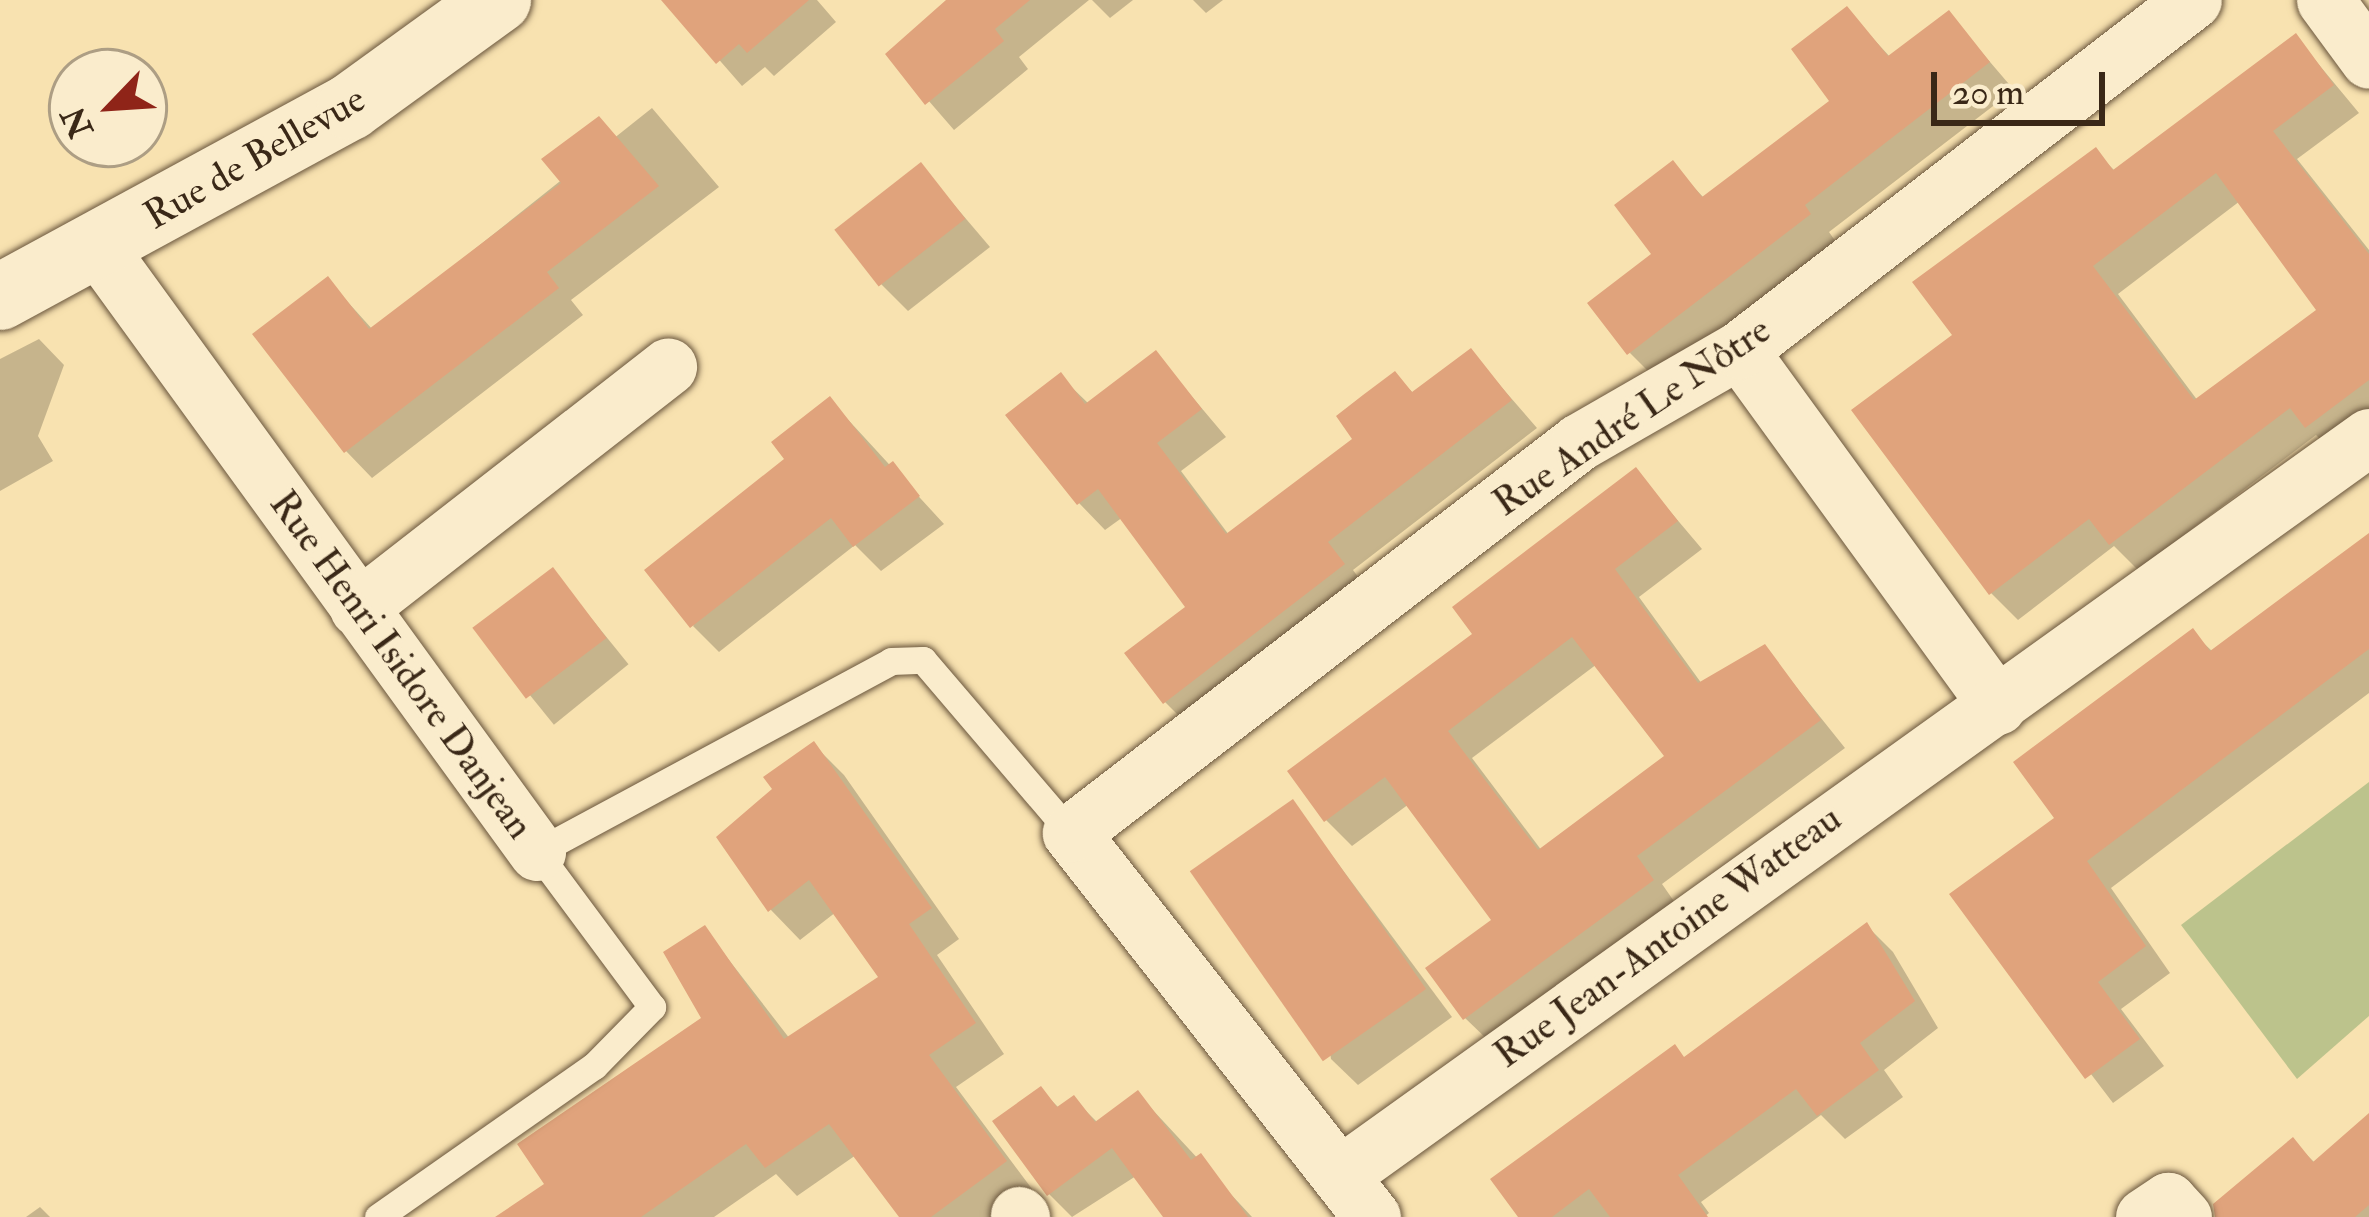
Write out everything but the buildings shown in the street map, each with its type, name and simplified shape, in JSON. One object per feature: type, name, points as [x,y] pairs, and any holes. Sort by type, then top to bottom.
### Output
[{"type":"street","name":"Rue de Bellevue","points":[[0,297],[350,107],[498,0]]},
{"type":"street","name":"Rue André Le Nôtre","points":[[1071,833],[1580,442],[1739,350],[2192,0]]},
{"type":"street","points":[[2325,0],[2369,60]]},
{"type":"street","name":"Rue Henri Isidore Danjean","points":[[97,246],[537,852]]},
{"type":"street","points":[[1739,350],[1998,706]]},
{"type":"street","points":[[358,608],[668,367]]},
{"type":"street","name":"Rue Jean-Antoine Watteau","points":[[1357,1196],[1788,847],[1998,706],[2369,437]]},
{"type":"street","name":"Rue Henri Isidore Danjean","points":[[1071,833],[1357,1196]]},
{"type":"street","points":[[2144,1217],[2168,1201],[2183,1217]]},
{"type":"lane","name":"Rue Henri Isidore Danjean","points":[[537,852],[891,661],[923,660],[1071,833]]},
{"type":"lane","points":[[378,1217],[594,1066],[652,1007],[537,852]]},
{"type":"green space","points":[[2369,782],[2369,1016],[2297,1079],[2181,925]]}]
